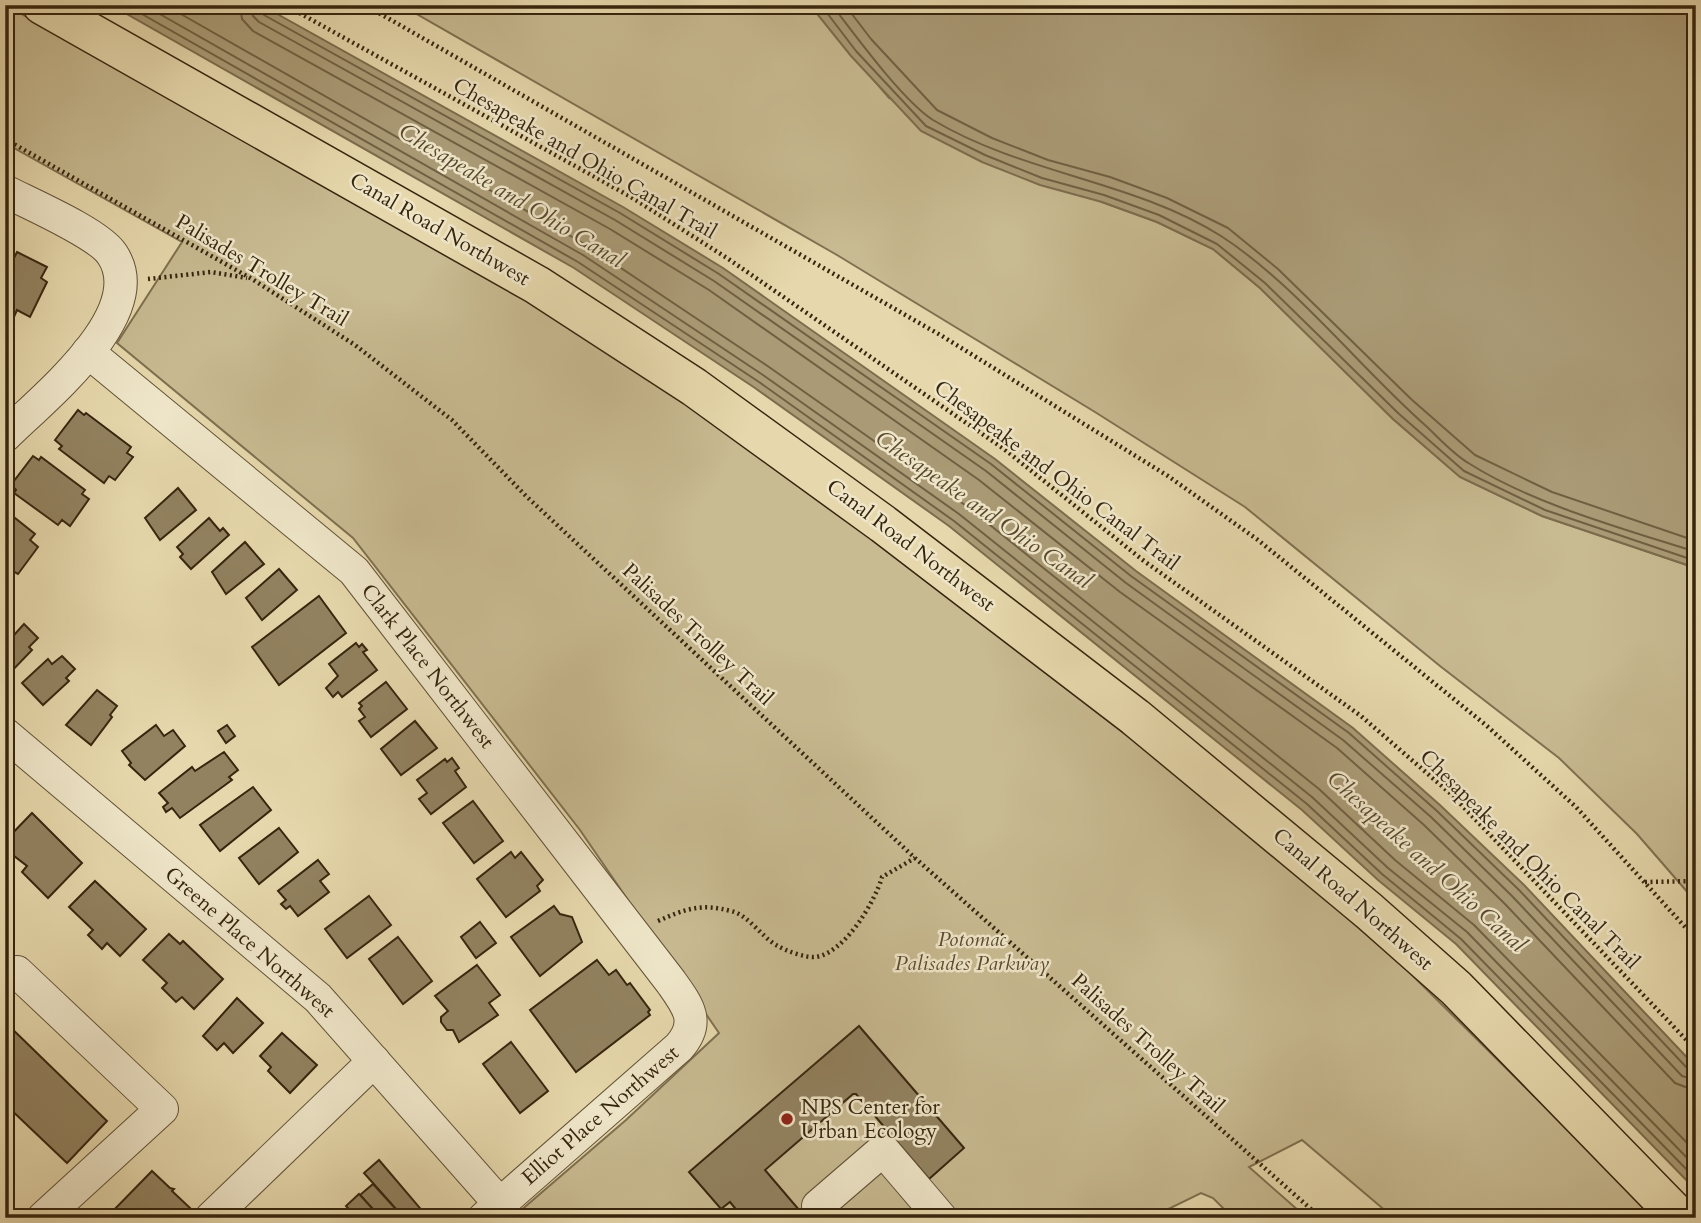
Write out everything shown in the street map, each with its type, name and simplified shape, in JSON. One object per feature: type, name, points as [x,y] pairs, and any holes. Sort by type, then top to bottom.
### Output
[{"type":"highway","name":"Canal Road Northwest","points":[[42,5],[537,285],[704,394],[883,524],[1135,717],[1369,911],[1456,988],[1680,1218]]},
{"type":"street","points":[[5,191],[105,247],[117,265],[120,285],[117,306],[108,327],[88,352],[5,436]]},
{"type":"street","name":"Clark Place Northwest","points":[[88,352],[354,571],[632,931],[690,1011],[692,1027],[684,1041]]},
{"type":"street","name":"Greene Place Northwest","points":[[5,734],[318,998],[374,1061],[492,1211]]},
{"type":"street","points":[[17,972],[162,1109],[43,1218]]},
{"type":"street","name":"Elliot Place Northwest","points":[[492,1211],[684,1041]]},
{"type":"street","points":[[211,1218],[374,1061]]},
{"type":"street","points":[[828,1218],[818,1206],[883,1150],[941,1218]]},
{"type":"path","name":"Chesapeake and Ohio Canal Trail","points":[[285,5],[631,197],[727,258],[1004,449],[1144,561],[1361,716],[1451,794],[1696,1050]]},
{"type":"path","points":[[365,5],[942,335],[1168,477],[1258,540],[1487,726],[1576,807],[1696,939]]},
{"type":"path","name":"Palisades Trolley Trail","points":[[5,139],[252,279],[355,345],[452,420],[526,496],[915,858],[1321,1218]]},
{"type":"path","points":[[120,285],[167,274],[211,272],[252,279]]},
{"type":"path","points":[[632,931],[693,906],[734,911],[778,947],[814,957],[827,953],[862,921],[877,894],[882,877],[915,858]]},
{"type":"path","points":[[1645,882],[1696,881]]},
{"type":"green space","name":"Potomac Palisades Parkway","points":[[5,5],[503,281],[696,406],[807,488],[1152,755],[1312,887],[1408,971],[1657,1218],[1394,1218],[1302,1140],[1249,1167],[1307,1218],[1233,1218],[1213,1198],[1201,1193],[1150,1218],[512,1218],[626,1120],[719,1033],[580,830],[353,538],[117,343],[182,242],[5,143]]},
{"type":"green space","points":[[401,5],[810,5],[889,98],[1102,202],[1157,222],[1213,249],[1260,288],[1393,419],[1460,477],[1542,516],[1696,568],[1696,742],[1692,765],[1696,768],[1696,902],[1637,834],[1559,758],[1440,666],[1245,507],[837,255]]},
{"type":"water","name":"Chesapeake and Ohio Canal","points":[[111,5],[261,5],[623,207],[723,268],[995,459],[1136,571],[1353,728],[1524,885],[1696,1067],[1696,1190],[1456,944],[1378,880],[1302,810],[949,526],[755,388],[574,268]]},
{"type":"water","points":[[810,5],[1696,5],[1696,568],[1542,516],[1460,477],[1393,419],[1260,288],[1213,249],[1157,222],[1102,202],[1040,185],[982,162],[921,131],[851,56]]},
{"type":"building","points":[[17,252],[47,267],[41,278],[47,282],[30,317],[17,310],[14,317],[5,313],[5,258],[12,262]]},
{"type":"building","points":[[78,410],[84,415],[86,413],[131,447],[127,453],[133,457],[115,480],[109,476],[104,483],[59,449],[62,446],[55,440]]},
{"type":"building","points":[[33,456],[39,460],[41,457],[85,490],[82,494],[89,499],[70,526],[62,520],[58,525],[14,493],[16,490],[11,485]]},
{"type":"building","points":[[178,488],[196,510],[160,540],[145,518]]},
{"type":"building","points":[[5,510],[35,534],[30,540],[38,547],[18,574],[5,567]]},
{"type":"building","points":[[209,518],[220,531],[223,528],[229,535],[191,569],[180,557],[183,554],[177,547]]},
{"type":"building","points":[[245,542],[264,564],[226,594],[212,572]]},
{"type":"building","points":[[279,569],[297,590],[262,620],[246,598]]},
{"type":"building","points":[[319,596],[346,633],[279,685],[252,647]]},
{"type":"building","points":[[24,624],[38,638],[29,647],[32,650],[8,675],[5,633],[10,629],[15,634]]},
{"type":"building","points":[[356,643],[359,647],[362,644],[367,650],[363,652],[377,670],[342,697],[338,692],[333,697],[326,688],[338,676],[329,664]]},
{"type":"building","points":[[62,656],[75,669],[66,678],[69,681],[43,705],[22,683],[48,659],[52,664]]},
{"type":"building","points":[[386,682],[407,709],[371,737],[359,721],[365,717],[359,709],[362,706],[359,703]]},
{"type":"building","points":[[97,690],[117,706],[91,745],[66,725]]},
{"type":"building","points":[[415,721],[437,748],[401,775],[381,749]]},
{"type":"building","points":[[156,725],[164,736],[173,730],[185,746],[145,780],[129,765],[131,763],[122,751]]},
{"type":"building","points":[[227,725],[235,736],[226,743],[218,731]]},
{"type":"building","points":[[224,752],[238,770],[229,777],[232,780],[180,818],[172,808],[166,812],[163,807],[168,803],[159,793],[192,767],[195,771]]},
{"type":"building","points":[[452,758],[459,768],[455,771],[466,787],[431,814],[419,799],[427,793],[417,780],[445,759],[447,762]]},
{"type":"building","points":[[253,787],[271,810],[220,851],[200,825]]},
{"type":"building","points":[[473,801],[503,841],[474,863],[443,823]]},
{"type":"building","points":[[32,813],[82,863],[48,898],[22,872],[27,866],[5,849],[5,841]]},
{"type":"building","points":[[279,828],[298,852],[259,884],[239,858]]},
{"type":"building","points":[[511,852],[515,858],[521,852],[543,880],[537,886],[540,891],[506,917],[477,879]]},
{"type":"building","points":[[318,860],[329,874],[320,881],[329,892],[298,916],[290,906],[286,909],[281,904],[286,900],[278,891]]},
{"type":"building","points":[[95,881],[146,929],[120,956],[107,943],[102,949],[88,935],[93,930],[69,907]]},
{"type":"building","points":[[369,896],[391,925],[347,958],[325,929]]},
{"type":"building","points":[[554,906],[560,914],[572,917],[582,942],[540,976],[511,937]]},
{"type":"building","points":[[480,922],[496,943],[476,958],[461,937]]},
{"type":"building","points":[[169,934],[180,944],[183,941],[223,979],[194,1009],[182,997],[176,1002],[162,988],[167,983],[143,960]]},
{"type":"building","points":[[398,937],[432,981],[403,1004],[369,959]]},
{"type":"building","points":[[597,960],[609,975],[616,970],[627,985],[630,983],[650,1010],[650,1015],[576,1072],[530,1010]]},
{"type":"building","points":[[477,965],[500,995],[489,1003],[498,1015],[459,1042],[453,1030],[447,1030],[441,1022],[441,1017],[448,1011],[435,996]]},
{"type":"building","points":[[237,998],[263,1023],[233,1053],[224,1043],[217,1050],[203,1036]]},
{"type":"building","points":[[5,1022],[107,1121],[67,1163],[5,1104]]},
{"type":"building","name":"NPS Center for Urban Ecology","points":[[859,1026],[964,1148],[929,1179],[856,1094],[853,1094],[765,1170],[806,1218],[743,1218],[730,1202],[721,1209],[689,1172]]},
{"type":"building","points":[[282,1033],[317,1065],[290,1093],[268,1071],[271,1067],[260,1056]]},
{"type":"building","points":[[511,1042],[548,1091],[520,1113],[483,1064]]},
{"type":"building","points":[[379,1160],[425,1214],[420,1218],[404,1218],[364,1173]]},
{"type":"building","points":[[152,1171],[174,1189],[172,1191],[190,1208],[180,1218],[106,1218]]},
{"type":"building","points":[[373,1184],[404,1218],[381,1218],[360,1195]]},
{"type":"building","points":[[359,1194],[381,1218],[357,1218],[346,1206]]},
{"type":"place","name":"NPS Center for Urban Ecology","points":[[787,1119]]}]
